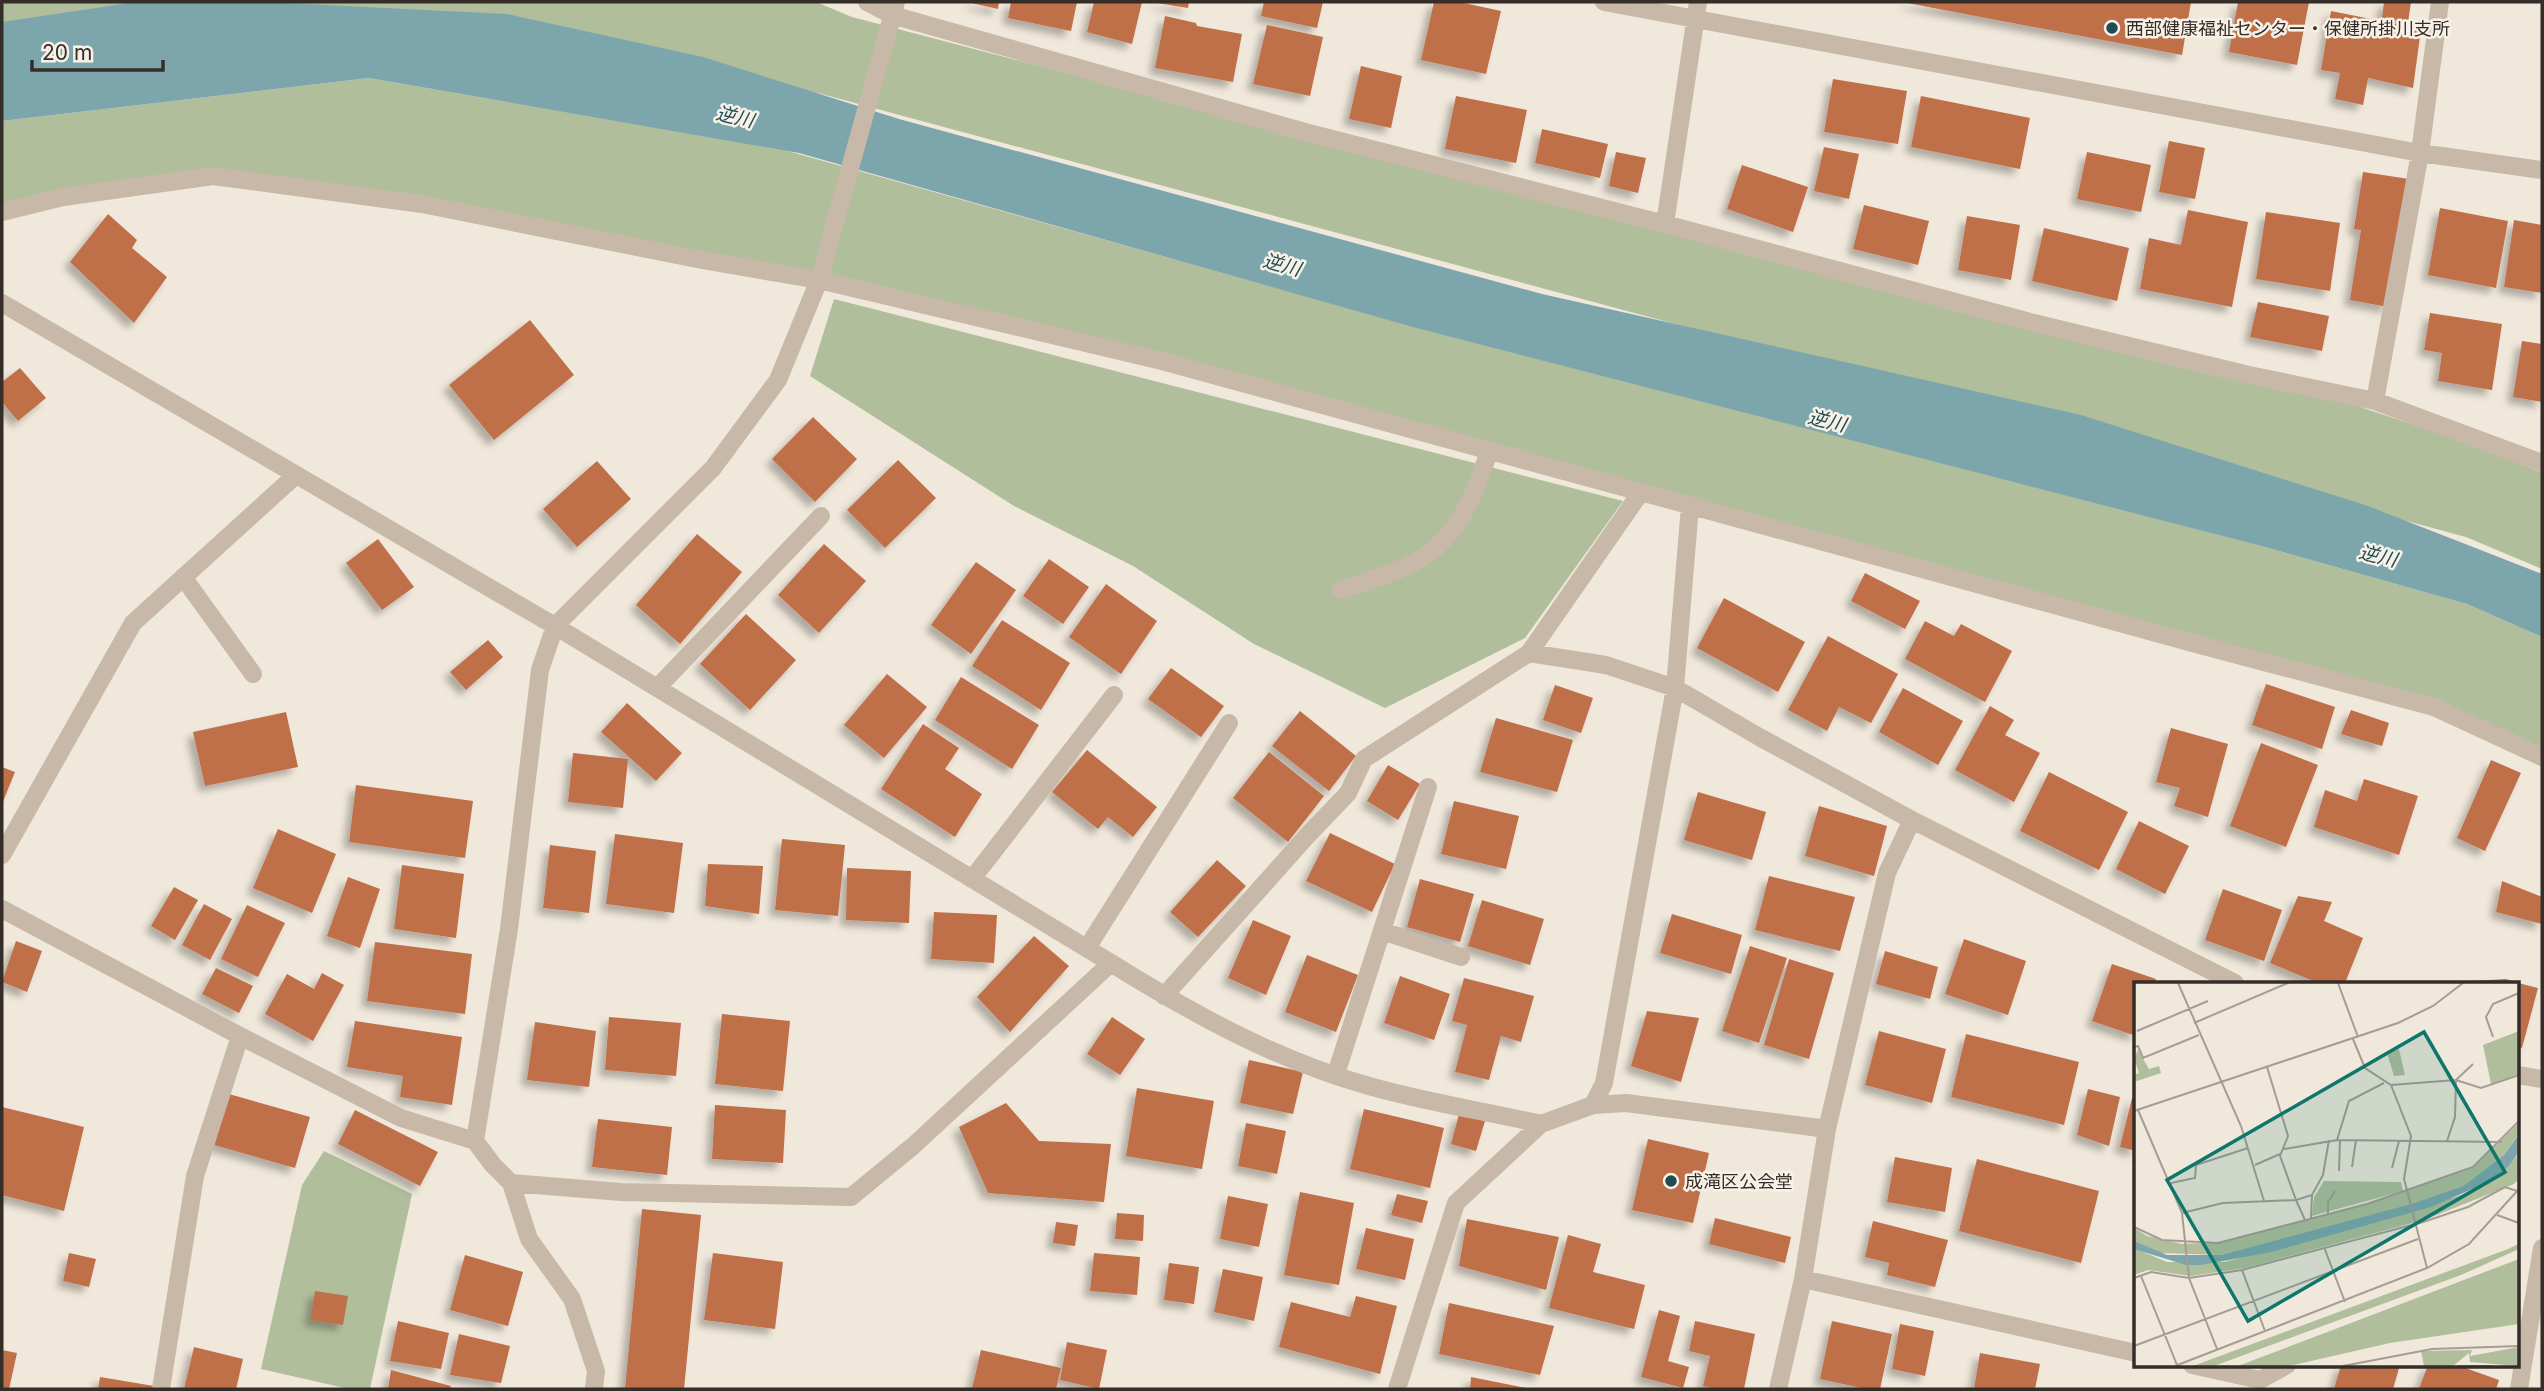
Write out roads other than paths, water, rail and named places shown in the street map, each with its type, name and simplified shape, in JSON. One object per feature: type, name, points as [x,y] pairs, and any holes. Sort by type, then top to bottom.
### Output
[{"type":"street","points":[[867,2],[1305,132],[2069,331],[2249,375],[2375,401],[2542,463]]},
{"type":"street","points":[[1604,2],[1696,10],[2420,153],[2542,170]]},
{"type":"street","points":[[2375,401],[2420,153],[2440,2]]},
{"type":"street","points":[[475,1141],[509,929],[540,670],[555,626],[713,468],[778,380],[819,280],[894,8]]},
{"type":"street","points":[[1665,224],[1696,10]]},
{"type":"street","points":[[2,212],[63,197],[214,176],[422,204],[702,260],[819,280],[1163,361],[2434,707],[2542,757]]},
{"type":"street","points":[[2,303],[555,626],[1164,996],[1276,1053],[1368,1086],[1541,1124]]},
{"type":"street","points":[[1341,590],[1406,567],[1443,542],[1471,499],[1490,450]]},
{"type":"street","points":[[2,855],[132,623],[296,475]]},
{"type":"street","points":[[1164,996],[1348,793],[1364,759],[1530,653],[1641,492]]},
{"type":"street","points":[[1593,1105],[1604,1083],[1675,688],[1690,506]]},
{"type":"street","points":[[657,688],[821,516]]},
{"type":"street","points":[[183,577],[253,674]]},
{"type":"street","points":[[1530,653],[1606,665],[1675,688],[1912,820],[2233,982]]},
{"type":"street","points":[[972,879],[1114,695]]},
{"type":"street","points":[[1087,948],[1230,723]]},
{"type":"street","points":[[1336,1074],[1428,787]]},
{"type":"street","points":[[1778,1389],[1803,1279],[1827,1129],[1887,873],[1912,820]]},
{"type":"street","points":[[2,909],[401,1118],[475,1141],[493,1165],[512,1183],[529,1238],[572,1299],[596,1371],[594,1389]]},
{"type":"street","points":[[1382,930],[1461,957]]},
{"type":"street","points":[[512,1183],[621,1192],[851,1197],[914,1146],[1111,962]]},
{"type":"street","points":[[161,1389],[195,1176],[240,1036]]},
{"type":"street","points":[[2520,1075],[2542,1079]]},
{"type":"street","points":[[1398,1389],[1456,1203],[1541,1124],[1593,1105],[1626,1103],[1827,1129]]},
{"type":"street","points":[[2519,1389],[2521,1353],[2542,1248]]},
{"type":"street","points":[[1803,1279],[2134,1353]]},
{"type":"street","points":[[2196,1366],[2259,1380],[2285,1366]]},
{"type":"water","name":"逆川","points":[[136,2],[263,2],[507,14],[703,57],[899,119],[1542,294],[2081,415],[2368,506],[2542,574],[2542,637],[2467,604],[2265,547],[1413,327],[799,153],[369,78],[2,121],[2,22]]},
{"type":"place","name":"西部健康福祉センター・保健所掛川支所","points":[[2112,28]]},
{"type":"place","name":"成滝区公会堂","points":[[1671,1181]]}]
